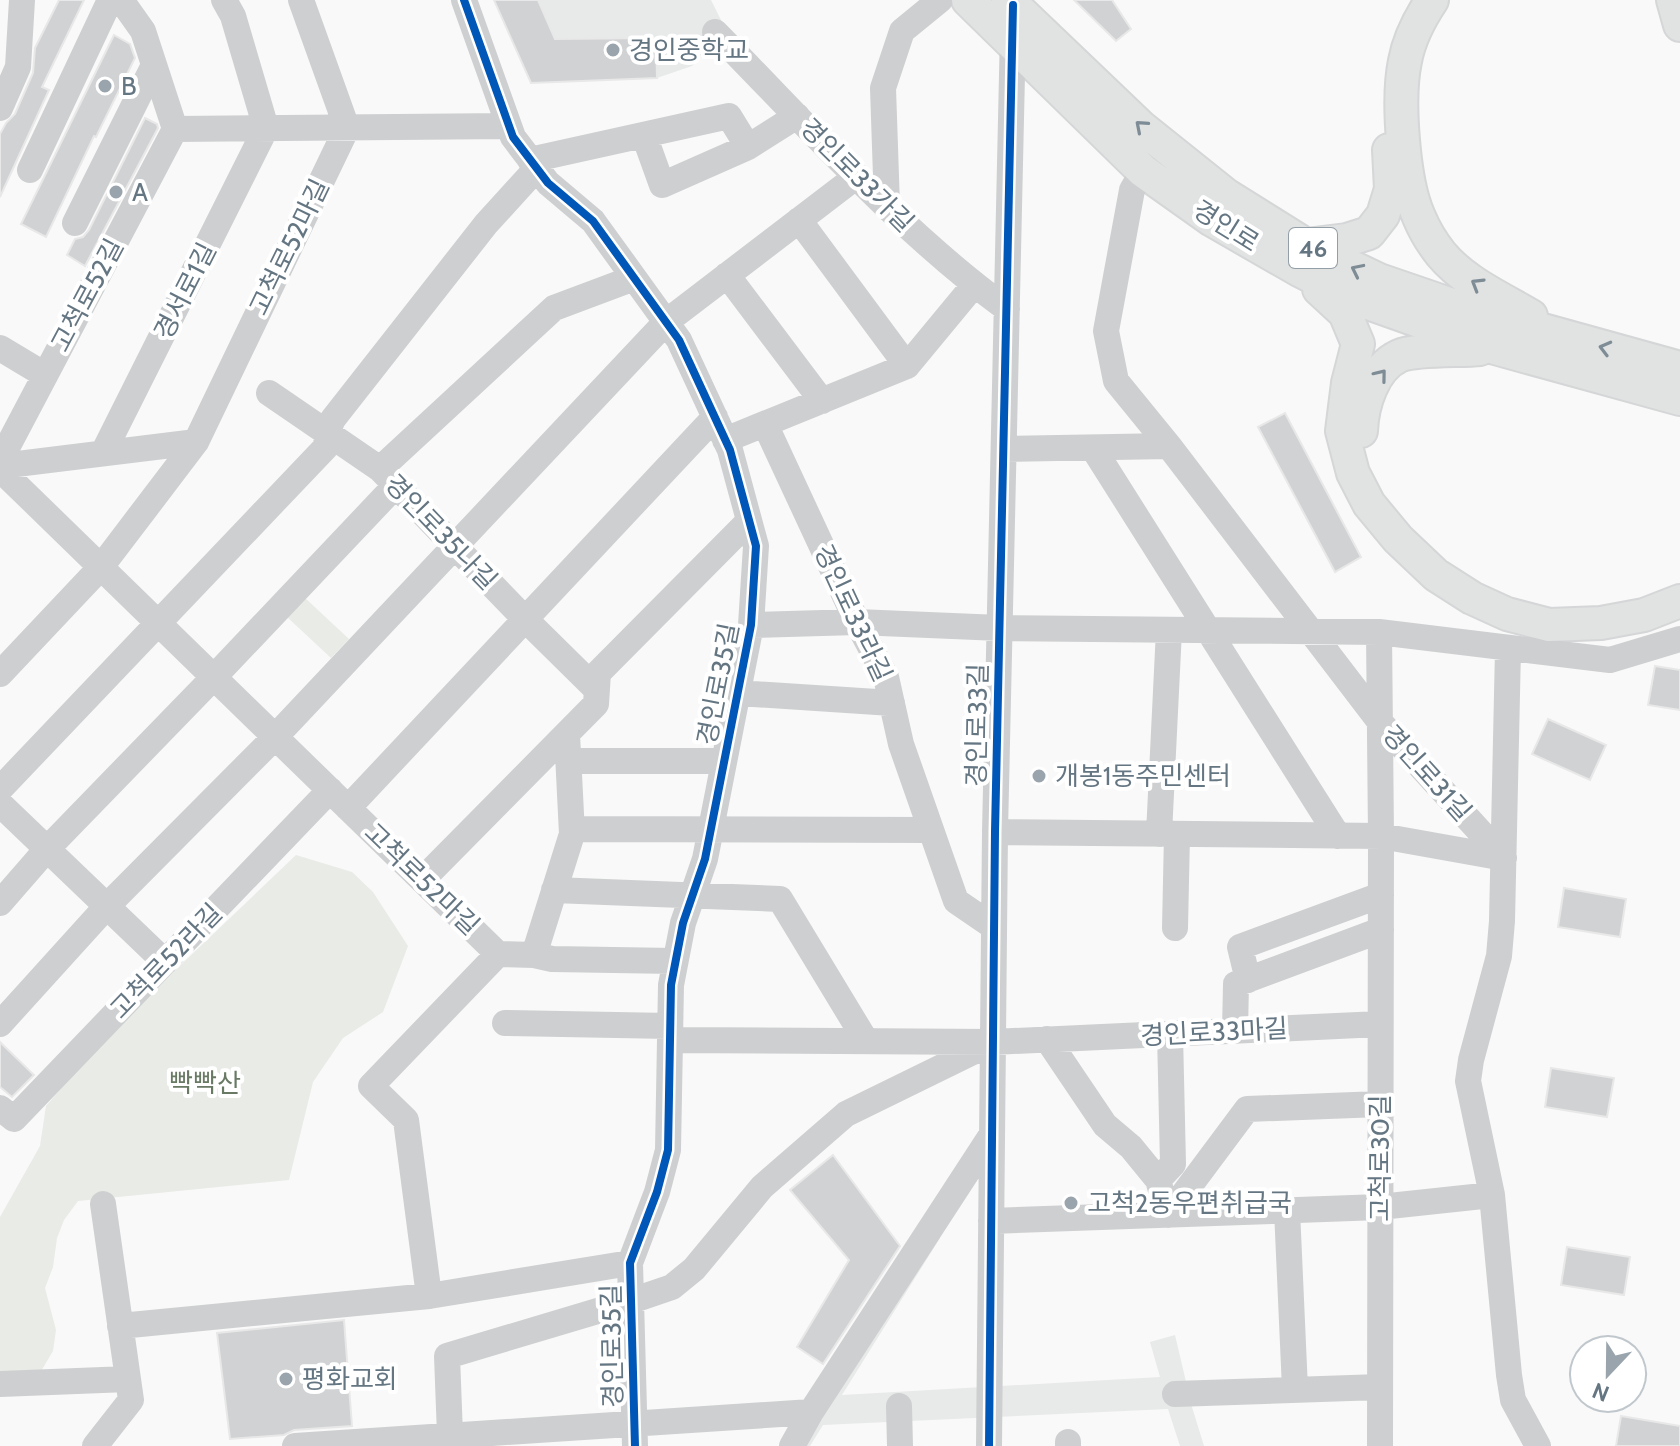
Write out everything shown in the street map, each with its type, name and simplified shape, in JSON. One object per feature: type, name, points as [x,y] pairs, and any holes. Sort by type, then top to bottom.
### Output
[{"type":"main road","name":"경인로","points":[[968,0],[1143,171],[1212,220],[1303,258],[1449,304],[1680,368]]},
{"type":"main road","points":[[1414,0],[1402,24],[1387,89],[1385,103],[1391,189],[1383,215],[1369,233],[1303,258],[1345,313],[1358,344],[1348,383],[1342,431],[1353,473],[1369,504],[1398,539],[1436,575],[1472,598],[1507,614],[1549,625],[1601,623],[1644,615],[1680,601]]},
{"type":"main road","points":[[1432,0],[1420,17],[1405,61],[1401,106],[1406,169],[1419,217],[1441,254],[1466,277],[1568,338]]},
{"type":"main road","points":[[1673,0],[1680,25]]},
{"type":"main road","name":"경인로","points":[[1011,3],[1141,127],[1354,298],[1495,348],[1680,399]]},
{"type":"main road","points":[[1495,348],[1399,356],[1379,372],[1368,393],[1361,418],[1360,442],[1368,468],[1391,509],[1409,531],[1445,562],[1481,584],[1514,597],[1552,604],[1596,605],[1635,600],[1680,584]]},
{"type":"street","points":[[0,108],[18,67],[22,0]]},
{"type":"street","points":[[30,170],[110,0]]},
{"type":"street","points":[[121,0],[143,31],[175,129],[509,126]]},
{"type":"street","points":[[224,0],[233,16],[266,128]]},
{"type":"street","points":[[301,0],[347,128]]},
{"type":"street","name":"경인로35길","points":[[464,0],[513,137],[548,183],[593,221],[679,340],[730,450],[756,546],[751,625],[738,693],[705,859],[683,923],[671,985],[668,1150],[657,1192],[630,1263],[634,1434]]},
{"type":"street","points":[[887,206],[883,88],[902,31],[940,0]]},
{"type":"street","name":"경인로33길","points":[[989,1446],[995,832],[1013,43],[1011,3]]},
{"type":"street","name":"경인로33가길","points":[[715,32],[887,206],[974,285],[1007,309]]},
{"type":"street","points":[[75,223],[154,65]]},
{"type":"street","points":[[0,789],[326,447],[327,433],[333,419],[534,164],[729,116],[748,147]]},
{"type":"street","points":[[644,135],[662,185],[748,147],[797,116]]},
{"type":"street","name":"경서로1길","points":[[103,453],[266,128]]},
{"type":"street","name":"고척로52마길","points":[[101,567],[196,442],[347,128]]},
{"type":"street","name":"고척로52길","points":[[0,465],[175,129]]},
{"type":"street","name":"경인로31길","points":[[1143,171],[1132,190],[1106,331],[1116,381],[1380,722],[1504,858]]},
{"type":"street","points":[[0,1024],[107,906],[275,737],[666,322],[857,176]]},
{"type":"street","points":[[799,220],[907,366]]},
{"type":"street","points":[[727,275],[822,401]]},
{"type":"street","points":[[0,903],[47,849],[214,677],[388,477],[554,308],[634,278]]},
{"type":"street","points":[[339,799],[720,429],[765,424],[907,366],[974,285]]},
{"type":"street","points":[[0,348],[45,375]]},
{"type":"street","name":"경인로35나길","points":[[269,393],[388,477],[597,690]]},
{"type":"street","name":"경인로33라길","points":[[765,424],[857,622],[886,677],[901,744],[956,901],[994,927]]},
{"type":"street","points":[[0,465],[196,442]]},
{"type":"street","points":[[1004,449],[1169,446]]},
{"type":"street","points":[[1093,448],[1338,836]]},
{"type":"street","name":"고척로52마길","points":[[0,465],[498,954],[371,1086],[406,1120],[429,1296]]},
{"type":"street","points":[[422,880],[596,704],[598,673],[749,521]]},
{"type":"street","points":[[0,674],[101,567]]},
{"type":"street","name":"경인로35길","points":[[751,625],[857,622]]},
{"type":"street","name":"경인로33길","points":[[857,622],[1000,628]]},
{"type":"street","points":[[1000,628],[1379,632],[1610,660],[1680,639]]},
{"type":"street","points":[[1169,630],[1168,834],[1175,928]]},
{"type":"street","name":"고척로30길","points":[[1379,632],[1380,1446]]},
{"type":"street","points":[[1508,649],[1499,956],[1468,1081],[1492,1195],[1513,1400],[1538,1446]]},
{"type":"street","name":"경인로35길","points":[[738,693],[892,703]]},
{"type":"street","points":[[534,955],[572,834],[567,734]]},
{"type":"street","name":"경인로35길","points":[[568,761],[724,761]]},
{"type":"street","name":"고척로52라길","points":[[0,1108],[14,1119],[165,962],[339,799]]},
{"type":"street","points":[[0,804],[165,962]]},
{"type":"street","points":[[572,829],[931,830]]},
{"type":"street","points":[[995,832],[1381,836],[1504,858]]},
{"type":"street","points":[[554,890],[780,899],[866,1041]]},
{"type":"street","points":[[1248,980],[1240,947],[1381,895]]},
{"type":"street","points":[[1235,1031],[1236,984],[1381,930]]},
{"type":"street","points":[[498,954],[552,959],[675,961]]},
{"type":"street","points":[[505,1023],[866,1041],[993,1042]]},
{"type":"street","name":"경인로33마길","points":[[993,1042],[1380,1024]]},
{"type":"street","points":[[1158,1180],[1173,1164],[1170,1034]]},
{"type":"street","points":[[1047,1039],[1105,1125],[1131,1147],[1158,1180],[1168,1215]]},
{"type":"street","name":"경인로35길","points":[[450,1435],[447,1356],[672,1287],[694,1269],[762,1187],[846,1114],[993,1042]]},
{"type":"street","points":[[1168,1215],[1247,1109],[1380,1104]]},
{"type":"street","points":[[792,1446],[992,1134]]},
{"type":"street","points":[[991,1221],[1380,1207],[1492,1195]]},
{"type":"street","points":[[95,1446],[131,1400],[103,1204]]},
{"type":"street","points":[[1287,1210],[1295,1389]]},
{"type":"street","points":[[120,1326],[429,1296],[630,1263]]},
{"type":"street","points":[[0,1384],[128,1379]]},
{"type":"street","points":[[1175,1394],[1380,1387]]},
{"type":"street","points":[[899,1406],[900,1446]]},
{"type":"street","points":[[295,1446],[450,1435],[634,1434],[811,1412]]},
{"type":"shaded area","name":"경인중학교","points":[[494,0],[711,0],[728,34],[692,66],[657,78],[531,83]]},
{"type":"shaded area","points":[[920,1228],[940,1238],[842,1395],[1160,1377],[1150,1342],[1175,1335],[1204,1446],[1180,1446],[1168,1409],[823,1425],[810,1446],[782,1446]]},
{"type":"green space","points":[[304,597],[349,639],[331,658],[287,617]]},
{"type":"green space","name":"빡빡산","points":[[296,855],[352,872],[373,892],[408,946],[383,1012],[343,1038],[313,1082],[289,1180],[78,1201],[64,1220],[57,1238],[53,1267],[45,1288],[56,1330],[53,1351],[34,1383],[0,1384],[0,1217],[40,1146],[46,1106],[104,1038]]},
{"type":"building","points":[[59,0],[84,0],[42,87],[49,90],[0,197],[0,134],[15,114],[33,73],[35,48]]},
{"type":"building","points":[[494,0],[538,0],[555,39],[656,38],[657,78],[531,83]]},
{"type":"building","points":[[1074,0],[1112,0],[1131,29],[1116,41]]},
{"type":"building","points":[[114,35],[130,44],[135,58],[46,237],[21,224]]},
{"type":"building","points":[[145,118],[157,124],[158,128],[85,266],[67,255],[75,239],[83,237],[89,230]]},
{"type":"building","points":[[1285,413],[1361,557],[1335,572],[1258,427]]},
{"type":"building","points":[[1655,666],[1680,670],[1680,710],[1648,705]]},
{"type":"building","points":[[1548,719],[1606,745],[1590,780],[1532,754]]},
{"type":"building","points":[[1564,888],[1626,899],[1620,937],[1558,927]]},
{"type":"building","points":[[0,1042],[34,1075],[12,1097],[0,1087]]},
{"type":"building","points":[[1551,1068],[1614,1078],[1607,1117],[1545,1107]]},
{"type":"building","points":[[833,1155],[900,1246],[823,1364],[797,1347],[849,1260],[790,1190]]},
{"type":"building","points":[[1567,1247],[1630,1257],[1624,1295],[1561,1285]]},
{"type":"building","name":"평화교회","points":[[344,1320],[352,1426],[230,1439],[217,1333]]},
{"type":"building","points":[[1621,1416],[1680,1426],[1680,1446],[1616,1446]]},
{"type":"cycle path","points":[[464,0],[513,137],[548,183],[593,221],[679,340],[730,450],[756,546],[751,625],[705,859],[683,923],[671,985],[668,1150],[657,1192],[630,1263],[635,1446]]},
{"type":"cycle path","points":[[989,1446],[995,832],[1013,5]]},
{"type":"place","name":"경인중학교","points":[[613,50]]},
{"type":"place","name":"B","points":[[105,86]]},
{"type":"place","name":"A","points":[[116,192]]},
{"type":"place","name":"개봉1동주민센터","points":[[1039,776]]},
{"type":"place","name":"고척2동우편취급국","points":[[1071,1203]]},
{"type":"place","name":"평화교회","points":[[286,1379]]}]
